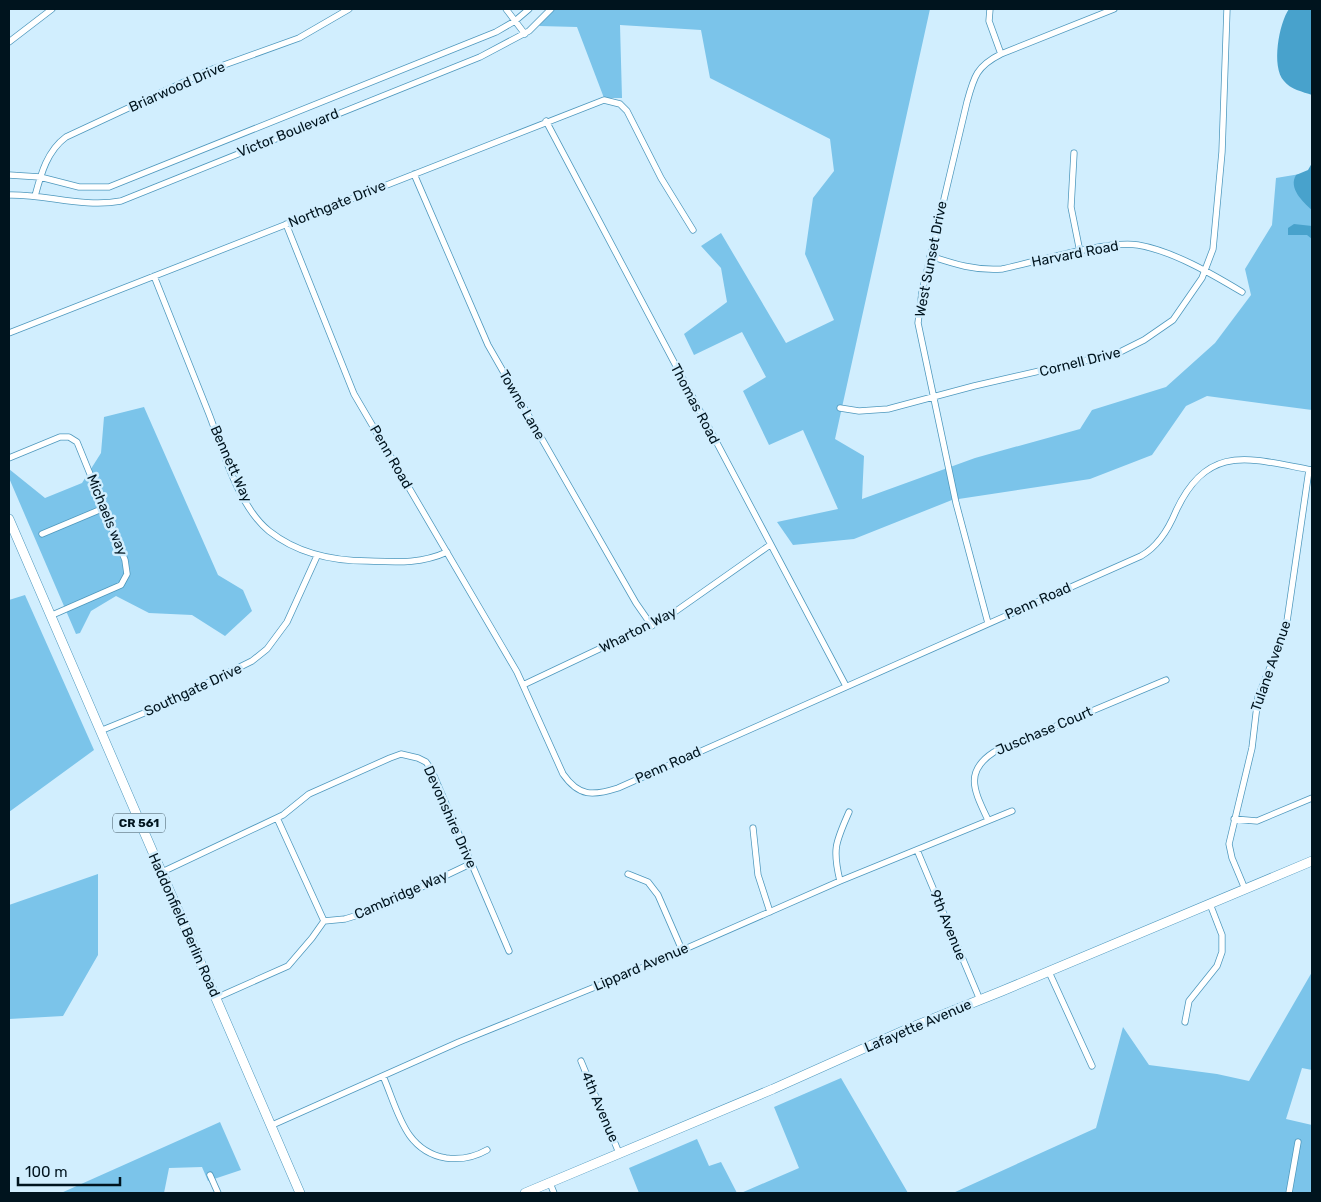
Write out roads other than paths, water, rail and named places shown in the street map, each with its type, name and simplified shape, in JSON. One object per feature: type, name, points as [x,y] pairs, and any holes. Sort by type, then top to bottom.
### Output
[{"type":"street","points":[[9,42],[52,9]]},
{"type":"street","name":"Briarwood Drive","points":[[36,196],[40,177],[53,150],[66,137],[210,70],[299,38],[349,9]]},
{"type":"street","points":[[506,9],[525,34]]},
{"type":"street","name":"Victor Boulevard","points":[[9,175],[40,177],[79,187],[109,187],[243,132],[373,83],[496,32],[515,21],[529,9]]},
{"type":"street","name":"Victor Boulevard","points":[[9,195],[36,196],[86,203],[121,201],[480,56],[525,34],[541,21],[551,9]]},
{"type":"street","points":[[990,9],[989,21],[1001,54]]},
{"type":"street","name":"West Sunset Drive","points":[[988,623],[956,504],[918,323],[930,256],[972,81],[981,67],[1001,54],[1114,9]]},
{"type":"street","name":"Cornell Drive","points":[[840,408],[872,411],[1127,350],[1173,320],[1206,270],[1213,249],[1222,152],[1226,9]]},
{"type":"street","name":"Northgate Drive","points":[[9,333],[594,102],[613,100],[627,111],[661,178],[693,230]]},
{"type":"street","name":"Thomas Road","points":[[546,121],[846,686]]},
{"type":"street","points":[[1074,153],[1071,207],[1080,252]]},
{"type":"street","name":"Towne Lane","points":[[414,174],[488,345],[636,603],[652,626]]},
{"type":"street","name":"Penn Road","points":[[286,224],[354,394],[523,685],[563,774],[575,788],[589,793],[604,793],[618,788],[1147,552],[1170,525],[1185,492],[1193,481],[1210,468],[1226,461],[1246,460],[1311,470]]},
{"type":"street","name":"Harvard Road","points":[[930,256],[963,266],[987,270],[1002,269],[1113,246],[1137,245],[1206,270],[1242,292]]},
{"type":"street","name":"Bennett Way","points":[[154,276],[237,484],[247,504],[258,520],[269,531],[294,546],[317,556],[358,561],[415,562],[447,552]]},
{"type":"street","name":"Michaels way","points":[[9,458],[60,437],[77,442],[126,560],[127,574],[122,585],[50,616]]},
{"type":"street","name":"Tulane Avenue","points":[[1245,889],[1232,858],[1229,844],[1252,748],[1253,720],[1258,697],[1286,628],[1311,470]]},
{"type":"street","points":[[42,534],[104,508]]},
{"type":"street","name":"Haddonfield Berlin Road","points":[[9,519],[160,873],[300,1193]]},
{"type":"street","name":"Wharton Way","points":[[523,685],[652,626],[770,544]]},
{"type":"street","name":"Southgate Drive","points":[[100,731],[159,708],[252,661],[267,648],[287,622],[317,556]]},
{"type":"street","name":"Juschase Court","points":[[988,820],[977,796],[973,778],[982,760],[994,752],[1166,680]]},
{"type":"street","name":"Devonshire Drive","points":[[160,873],[277,818],[308,794],[390,758],[407,755],[426,762],[431,769],[508,951]]},
{"type":"street","points":[[1234,819],[1263,820],[1312,798]]},
{"type":"street","name":"Lippard Avenue","points":[[270,1126],[459,1042],[682,950],[840,881],[1012,811]]},
{"type":"street","points":[[840,881],[835,861],[834,846],[849,812]]},
{"type":"street","points":[[216,998],[288,966],[324,921],[277,818]]},
{"type":"street","points":[[753,828],[758,875],[770,912]]},
{"type":"street","name":"9th Avenue","points":[[917,850],[980,1000]]},
{"type":"street","name":"Lafayette Avenue","points":[[525,1193],[773,1089],[905,1030],[1049,972],[1312,860]]},
{"type":"street","name":"Cambridge Way","points":[[324,921],[345,919],[371,911],[470,864]]},
{"type":"street","points":[[628,874],[648,882],[658,895],[682,950]]},
{"type":"street","points":[[1185,1022],[1189,1001],[1217,966],[1222,952],[1222,935],[1210,904]]},
{"type":"street","points":[[1049,972],[1092,1066]]},
{"type":"street","name":"4th Avenue","points":[[581,1061],[620,1154]]},
{"type":"street","points":[[384,1076],[408,1135],[419,1148],[440,1157],[453,1159],[475,1157],[486,1150]]},
{"type":"street","points":[[1288,1193],[1298,1142]]},
{"type":"street","points":[[210,1175],[218,1193]]},
{"type":"street","points":[[550,1183],[554,1193]]}]
